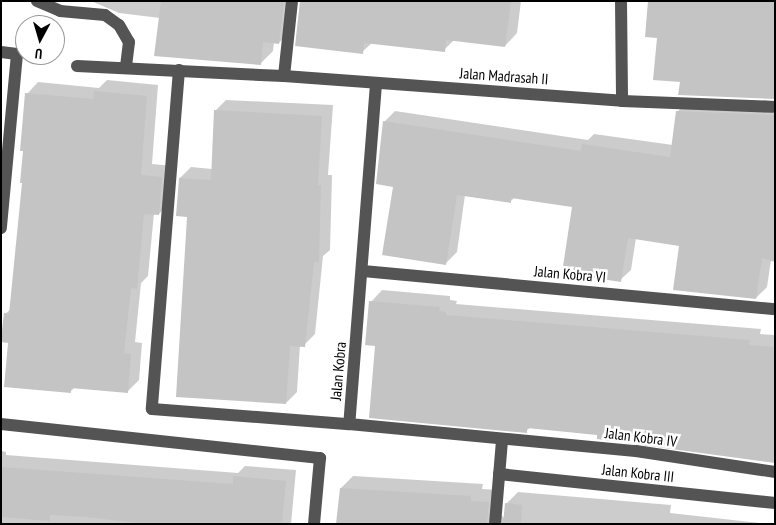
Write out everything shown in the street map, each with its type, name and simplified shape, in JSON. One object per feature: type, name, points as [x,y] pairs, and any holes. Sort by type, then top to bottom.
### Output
[{"type":"street","points":[[37,1],[60,11],[105,15],[120,25],[129,42],[126,68]]},
{"type":"street","points":[[284,76],[292,1]]},
{"type":"street","points":[[621,1],[622,101]]},
{"type":"street","points":[[1,52],[17,54],[1,226]]},
{"type":"street","name":"Jalan Madrasah II","points":[[77,66],[284,76],[622,101],[775,106]]},
{"type":"street","points":[[179,70],[152,409],[349,424],[502,440],[495,524]]},
{"type":"street","name":"Jalan Kobra","points":[[349,424],[363,271],[376,84]]},
{"type":"street","name":"Jalan Kobra VI","points":[[363,271],[775,309]]},
{"type":"street","points":[[2,424],[320,458],[314,524]]},
{"type":"street","name":"Jalan Kobra IV","points":[[502,440],[636,451],[775,472]]},
{"type":"street","name":"Jalan Kobra III","points":[[499,474],[775,503]]},
{"type":"building","points":[[161,1],[284,1],[279,44],[263,42],[261,65],[154,56]]},
{"type":"building","points":[[300,1],[511,1],[505,47],[446,40],[445,52],[364,43],[363,54],[295,46]]},
{"type":"building","points":[[648,1],[775,1],[775,99],[678,95],[680,82],[653,80],[657,38],[645,37]]},
{"type":"building","points":[[94,91],[147,96],[141,175],[162,177],[159,215],[144,214],[137,289],[131,288],[124,353],[131,354],[128,393],[71,388],[71,393],[4,387],[8,343],[1,342],[1,339],[4,313],[9,314],[22,183],[20,183],[23,151],[20,151],[25,93],[93,99]]},
{"type":"building","points":[[214,110],[322,116],[318,185],[321,185],[319,262],[314,262],[305,347],[290,346],[286,404],[176,397],[187,217],[176,216],[179,178],[211,180]]},
{"type":"building","points":[[676,111],[775,115],[775,262],[762,258],[756,299],[673,290],[679,246],[628,238],[621,282],[562,273],[572,207],[511,198],[511,203],[457,195],[446,265],[382,255],[393,187],[376,184],[383,121],[581,151],[582,144],[670,157]]},
{"type":"building","points":[[369,301],[440,307],[439,311],[446,312],[446,315],[750,340],[749,345],[775,347],[775,463],[597,439],[597,435],[527,428],[527,433],[369,418],[375,346],[365,345]]},
{"type":"building","points":[[1,467],[233,484],[233,476],[286,481],[282,524],[147,524],[50,515],[50,521],[1,517]]},
{"type":"building","points":[[340,488],[471,496],[471,501],[489,502],[487,524],[336,524]]},
{"type":"building","points":[[505,503],[522,505],[521,524],[503,524]]}]
